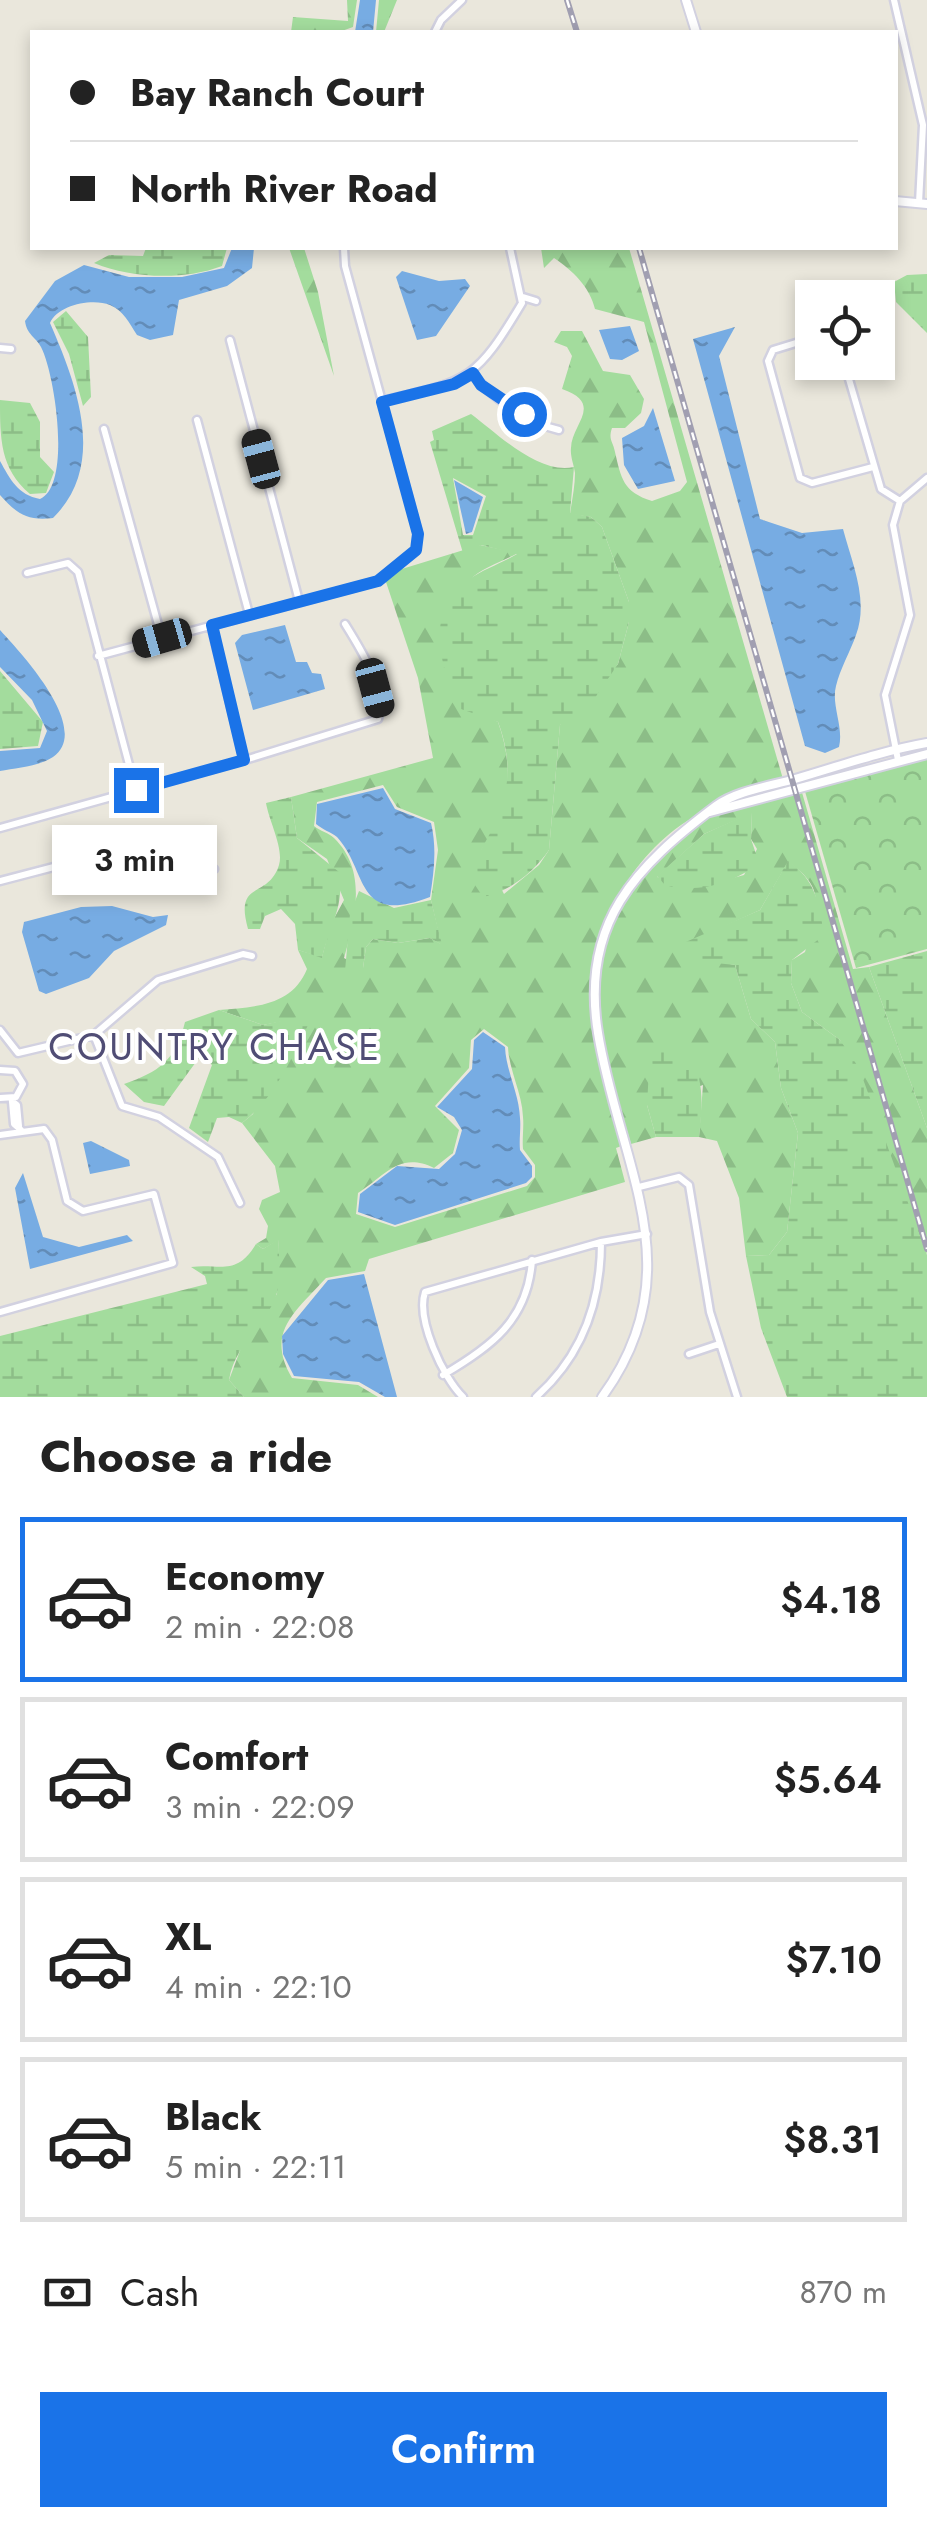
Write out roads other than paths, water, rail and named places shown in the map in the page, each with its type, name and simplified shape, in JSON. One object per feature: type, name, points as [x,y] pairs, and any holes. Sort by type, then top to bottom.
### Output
[{"type":"street","points":[[436,30],[440,20],[462,0]]},
{"type":"street","points":[[686,0],[695,30]]},
{"type":"street","points":[[894,0],[923,125],[923,204],[898,201]]},
{"type":"street","points":[[98,656],[378,581],[416,550],[418,534],[345,266],[344,250]]},
{"type":"street","points":[[382,402],[454,384],[473,373],[523,298],[511,250]]},
{"type":"street","points":[[523,298],[536,301]]},
{"type":"street","points":[[230,340],[299,602]]},
{"type":"street","points":[[795,343],[773,350],[768,361],[800,478],[812,482],[872,467]]},
{"type":"street","points":[[0,348],[11,349]]},
{"type":"street","points":[[473,373],[504,401],[559,430]]},
{"type":"street","points":[[849,380],[880,488],[900,502]]},
{"type":"street","points":[[197,420],[249,614]]},
{"type":"street","points":[[104,429],[162,638]]},
{"type":"street","points":[[898,760],[885,695],[910,615],[893,533],[900,502],[927,478]]},
{"type":"street","points":[[27,573],[68,563],[76,568],[136,790]]},
{"type":"street","points":[[0,828],[378,719],[380,710],[369,666],[345,624]]},
{"type":"street","points":[[212,625],[244,760]]},
{"type":"street","points":[[602,1397],[620,1369],[638,1326],[648,1274],[648,1234],[639,1188],[598,1037],[594,1004],[598,960],[614,912],[634,878],[676,833],[741,795],[927,743]]},
{"type":"street","points":[[710,812],[927,754]]},
{"type":"street","points":[[0,880],[88,858],[133,862],[166,873],[198,865],[214,869]]},
{"type":"street","points":[[18,1053],[94,1034],[158,980],[243,954],[252,956]]},
{"type":"street","points":[[0,1030],[18,1053]]},
{"type":"street","points":[[94,1034],[122,1106],[158,1117],[218,1157],[240,1204]]},
{"type":"street","points":[[12,1070],[18,1053]]},
{"type":"street","points":[[0,1070],[12,1070]]},
{"type":"street","points":[[12,1070],[22,1084],[12,1100]]},
{"type":"street","points":[[0,1098],[17,1104],[20,1128]]},
{"type":"street","points":[[0,1135],[20,1128],[37,1128],[50,1137],[67,1201],[83,1211],[154,1194],[173,1263],[0,1312]]},
{"type":"street","points":[[639,1188],[679,1177],[689,1185],[704,1284],[737,1397]]},
{"type":"street","points":[[463,1397],[443,1375],[423,1306],[424,1292],[601,1242],[648,1234]]},
{"type":"street","points":[[536,1397],[568,1362],[586,1328],[599,1285],[601,1242]]},
{"type":"street","points":[[443,1375],[482,1352],[507,1330],[524,1298],[532,1260]]},
{"type":"street","points":[[689,1354],[719,1344]]},
{"type":"water","points":[[360,0],[376,0],[373,30],[355,30]]},
{"type":"water","points":[[231,250],[254,250],[252,268],[227,286],[179,300],[173,335],[150,340],[137,335],[119,311],[103,303],[76,305],[54,317],[50,323],[69,371],[82,423],[79,473],[70,497],[53,518],[29,517],[12,507],[0,495],[0,461],[20,490],[40,499],[50,490],[56,473],[58,428],[51,380],[41,347],[25,321],[55,281],[84,265],[129,277],[182,277],[224,268]]},
{"type":"water","points":[[402,271],[439,281],[465,279],[470,286],[436,336],[417,340],[396,277]]},
{"type":"water","points":[[630,326],[639,351],[622,360],[610,359],[599,330]]},
{"type":"water","points":[[735,327],[719,356],[760,519],[802,533],[843,529],[858,582],[860,622],[835,693],[839,747],[825,753],[805,746],[693,339]]},
{"type":"water","points":[[653,408],[675,481],[638,489],[624,465],[622,438],[644,426]]},
{"type":"water","points":[[454,480],[483,497],[472,532],[466,534]]},
{"type":"water","points":[[285,625],[296,662],[307,662],[312,673],[321,674],[325,689],[253,710],[235,643],[242,635]]},
{"type":"water","points":[[0,630],[49,691],[64,728],[63,744],[53,757],[35,765],[0,771],[0,751],[40,748],[47,731],[32,700],[0,667]]},
{"type":"water","points":[[383,788],[395,809],[431,823],[434,869],[430,897],[388,905],[376,900],[337,837],[316,824],[317,804]]},
{"type":"water","points":[[112,906],[153,917],[168,915],[166,925],[114,951],[89,978],[46,994],[39,991],[22,932],[24,922],[81,907]]},
{"type":"water","points":[[483,1032],[505,1047],[519,1109],[520,1150],[532,1166],[532,1177],[526,1183],[395,1225],[358,1212],[360,1194],[397,1166],[439,1169],[455,1154],[462,1130],[454,1117],[437,1107],[472,1069],[474,1040]]},
{"type":"water","points":[[91,1141],[129,1160],[130,1166],[90,1174],[83,1143]]},
{"type":"water","points":[[23,1173],[43,1237],[79,1247],[127,1235],[133,1241],[30,1269],[15,1188]]},
{"type":"water","points":[[364,1274],[397,1397],[385,1397],[359,1382],[294,1376],[283,1354],[282,1336],[328,1280]]},
{"type":"railway","points":[[567,0],[576,30]]},
{"type":"railway","points":[[640,250],[927,1249]]},
{"type":"district","name":"COUNTRY CHASE","points":[[215,1046]]}]
